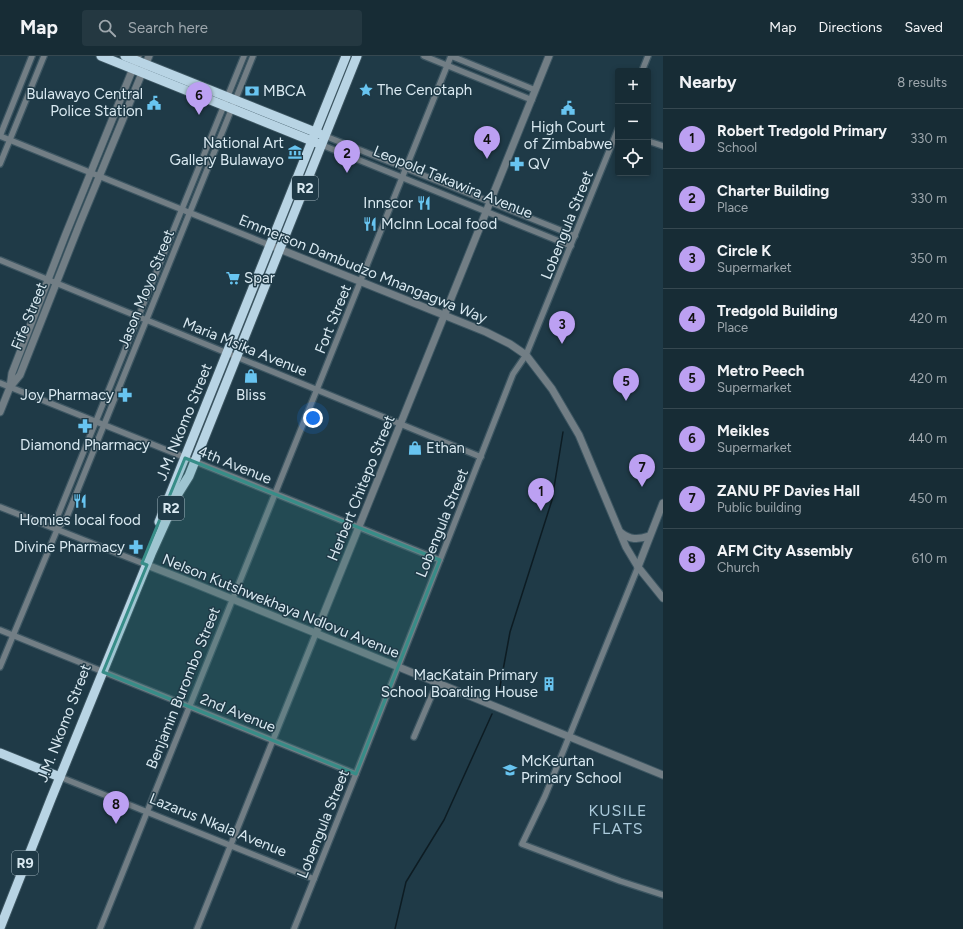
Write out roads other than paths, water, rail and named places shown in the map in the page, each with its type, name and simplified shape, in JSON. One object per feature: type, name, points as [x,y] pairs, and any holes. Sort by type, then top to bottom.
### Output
[{"type":"highway","name":"Leopold Takawira Avenue","points":[[101,56],[145,64],[230,103],[324,140]]},
{"type":"highway","name":"Leopold Takawira Avenue","points":[[125,56],[135,62]]},
{"type":"highway","name":"J.M. Nkomo Street","points":[[58,776],[144,564],[269,244],[346,56]]},
{"type":"highway","name":"J.M. Nkomo Street","points":[[144,564],[195,462],[357,56]]},
{"type":"highway","name":"Lazarus Nkala Avenue","points":[[0,752],[58,776]]},
{"type":"highway","name":"R9","points":[[0,927],[58,776]]},
{"type":"street","points":[[0,136],[32,56]]},
{"type":"street","points":[[0,164],[44,56]]},
{"type":"street","name":"Jason Moyo Street","points":[[0,666],[57,530],[66,519],[190,213],[230,103],[244,56]]},
{"type":"street","name":"Jason Moyo Street","points":[[57,530],[58,515],[182,210],[230,103],[253,56]]},
{"type":"street","points":[[424,56],[532,100]]},
{"type":"street","points":[[451,56],[535,90]]},
{"type":"street","name":"Fort Street","points":[[318,390],[451,56]]},
{"type":"street","name":"Herbert Chitepo Street","points":[[197,929],[549,56]]},
{"type":"street","points":[[643,68],[648,56]]},
{"type":"street","name":"Fife Street","points":[[10,388],[12,373],[48,279],[135,62]]},
{"type":"street","name":"Fife Street","points":[[10,388],[20,374],[145,64]]},
{"type":"street","name":"Emmerson Dambudzo Mnangagwa Way","points":[[0,136],[269,244],[510,344],[526,355],[552,389],[575,429],[626,547],[638,567]]},
{"type":"street","name":"Lobengula Street","points":[[294,929],[513,374],[526,355],[615,136]]},
{"type":"street","name":"Leopold Takawira Avenue","points":[[324,140],[407,168],[575,236]]},
{"type":"street","name":"Leopold Takawira Avenue","points":[[324,140],[403,178],[571,246]]},
{"type":"street","points":[[651,141],[663,146]]},
{"type":"street","name":"Maria Msika Avenue","points":[[0,260],[481,457]]},
{"type":"street","name":"4th Avenue","points":[[0,383],[440,560]]},
{"type":"street","points":[[0,412],[10,388]]},
{"type":"street","name":"Benjamin Burombo Street","points":[[100,929],[232,599],[318,390]]},
{"type":"street","points":[[663,503],[570,737],[545,796],[522,844],[620,881],[663,895]]},
{"type":"street","name":"Nelson Kutshwekhaya Ndlovu Avenue","points":[[0,507],[232,599],[663,775]]},
{"type":"street","points":[[620,532],[627,537],[634,539],[649,536]]},
{"type":"street","points":[[638,567],[663,598]]},
{"type":"street","name":"2nd Avenue","points":[[0,630],[356,774]]},
{"type":"street","points":[[414,737],[437,683]]},
{"type":"street","name":"Lazarus Nkala Avenue","points":[[58,776],[314,879]]},
{"type":"street","points":[[0,927],[6,929]]},
{"type":"waterway","points":[[499,692],[510,632],[552,500],[563,432]]},
{"type":"waterway","points":[[395,929],[406,882],[444,820],[492,714]]},
{"type":"place","name":"The Cenotaph","points":[[366,90]]},
{"type":"place","name":"MBCA","points":[[252,91]]},
{"type":"place","name":"Bulawayo Central Police Station","points":[[154,103]]},
{"type":"place","name":"High Court of Zimbabwe","points":[[568,108]]},
{"type":"place","name":"Meikles","points":[[199,115]]},
{"type":"place","name":"National Art Gallery Bulawayo","points":[[295,152]]},
{"type":"place","name":"Tredgold Building","points":[[487,159]]},
{"type":"place","name":"QV","points":[[517,164]]},
{"type":"place","name":"Charter Building","points":[[347,173]]},
{"type":"place","name":"Innscor","points":[[424,203]]},
{"type":"place","name":"McInn Local food","points":[[370,224]]},
{"type":"place","name":"Spar","points":[[233,278]]},
{"type":"place","name":"Circle K","points":[[562,344]]},
{"type":"place","name":"Bliss","points":[[251,376]]},
{"type":"place","name":"Joy Pharmacy","points":[[125,395]]},
{"type":"place","name":"Metro Peech","points":[[626,401]]},
{"type":"place","name":"Diamond Pharmacy","points":[[85,426]]},
{"type":"place","name":"Ethan","points":[[415,448]]},
{"type":"place","name":"ZANU PF Davies Hall","points":[[642,487]]},
{"type":"place","name":"Homies local food","points":[[80,501]]},
{"type":"place","name":"Robert Tredgold Primary","points":[[541,511]]},
{"type":"place","name":"Divine Pharmacy","points":[[136,547]]},
{"type":"place","name":"MacKatain Primary School Boarding House","points":[[549,684]]},
{"type":"place","name":"McKeurtan Primary School","points":[[510,770]]},
{"type":"place","name":"AFM City Assembly","points":[[116,824]]},
{"type":"district","name":"KUSILE FLATS","points":[[618,819]]}]
